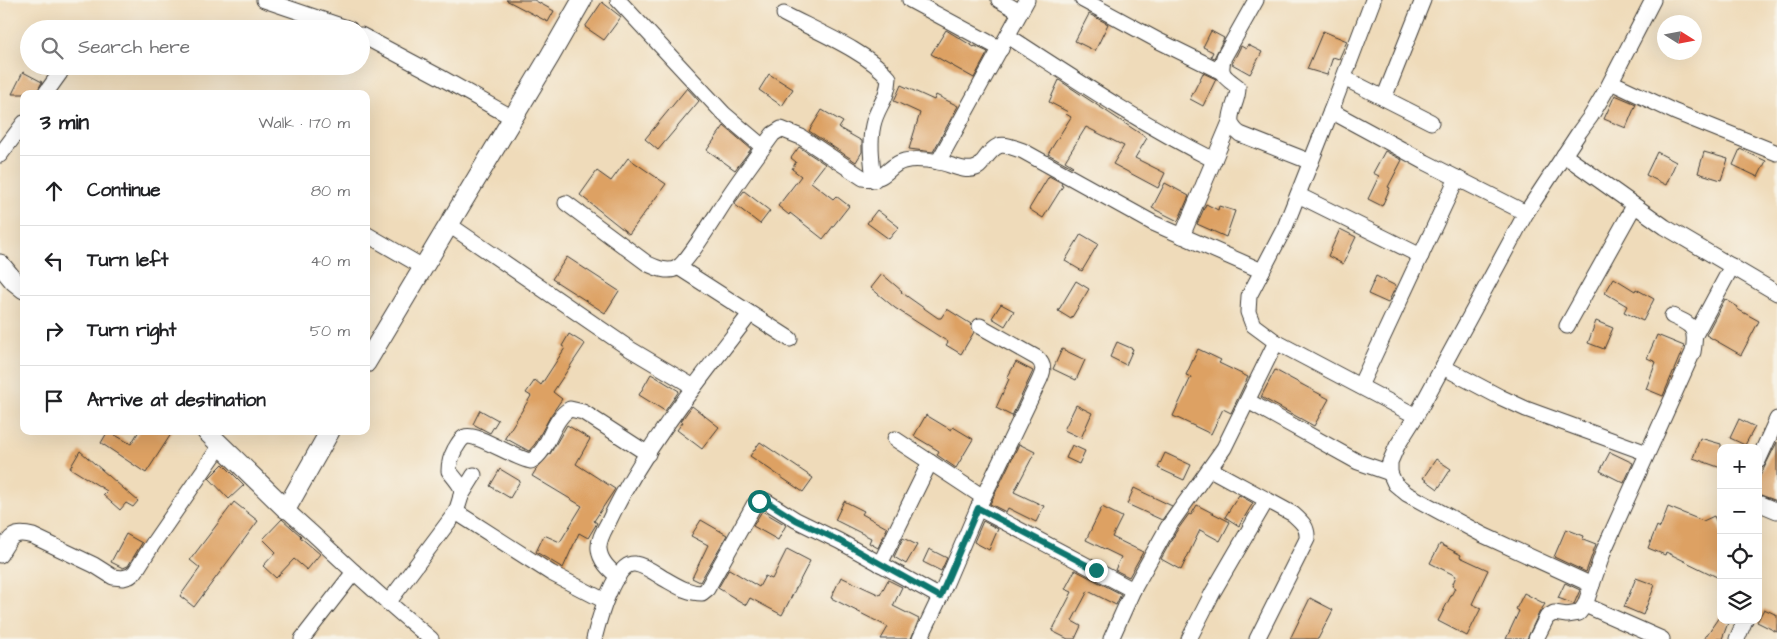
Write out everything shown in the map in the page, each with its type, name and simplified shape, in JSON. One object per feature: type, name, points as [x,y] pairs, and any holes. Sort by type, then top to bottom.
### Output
[{"type":"street","points":[[264,0],[323,20]]},
{"type":"street","points":[[370,356],[582,0]]},
{"type":"street","points":[[618,0],[711,101],[763,148]]},
{"type":"street","points":[[910,0],[1004,42],[1167,136],[1214,160]]},
{"type":"street","points":[[938,162],[1023,6],[1000,0]]},
{"type":"street","points":[[1083,0],[1110,7],[1158,42],[1222,72]]},
{"type":"street","points":[[1182,236],[1230,122],[1238,92],[1238,86],[1225,78],[1221,65],[1256,0]]},
{"type":"street","points":[[1373,0],[1285,227],[1249,296],[1248,312],[1253,325],[1276,342],[1416,416]]},
{"type":"street","points":[[1384,98],[1424,0]]},
{"type":"street","points":[[1592,585],[1483,535],[1407,494],[1394,484],[1390,473],[1390,462],[1526,213],[1592,116],[1653,0]]},
{"type":"street","points":[[784,14],[865,57],[880,68],[889,78],[888,91],[873,125],[871,152],[874,180]]},
{"type":"street","points":[[370,40],[440,76],[513,118]]},
{"type":"street","points":[[48,90],[59,75]]},
{"type":"street","points":[[1344,78],[1431,122]]},
{"type":"street","points":[[1611,82],[1675,112],[1777,152]]},
{"type":"street","points":[[1330,111],[1526,213]]},
{"type":"street","points":[[1230,122],[1233,129],[1240,134],[1311,162]]},
{"type":"street","points":[[0,155],[20,128]]},
{"type":"street","points":[[566,203],[648,264],[660,269],[670,270],[678,268],[688,258],[773,134],[782,129],[790,131],[864,178],[874,180],[901,162],[912,159],[938,162],[966,169],[976,168],[992,149],[997,146],[1009,145],[1153,224],[1262,271]]},
{"type":"street","points":[[1564,155],[1665,227],[1777,293]]},
{"type":"street","points":[[1360,386],[1457,178]]},
{"type":"street","points":[[1298,195],[1421,256]]},
{"type":"street","points":[[1567,326],[1634,206]]},
{"type":"street","points":[[448,224],[630,349],[694,387]]},
{"type":"street","points":[[370,236],[423,267]]},
{"type":"street","points":[[0,264],[20,287]]},
{"type":"street","points":[[1536,639],[1547,617],[1554,612],[1567,615],[1579,613],[1585,605],[1604,550],[1693,352],[1695,335],[1732,266]]},
{"type":"street","points":[[678,268],[790,339]]},
{"type":"street","points":[[618,577],[607,567],[601,558],[599,548],[601,537],[629,483],[648,454],[694,387],[750,314]]},
{"type":"street","points":[[1672,316],[1688,323],[1695,332],[1695,335]]},
{"type":"street","points":[[920,639],[1044,367],[1037,358],[980,326]]},
{"type":"street","points":[[1111,639],[1133,590],[1168,527],[1224,448],[1276,342]]},
{"type":"street","points":[[1443,366],[1526,409],[1648,453]]},
{"type":"street","points":[[1248,401],[1358,462],[1390,473]]},
{"type":"street","points":[[388,603],[456,512],[462,487],[449,471],[449,464],[460,441],[465,437],[477,438],[514,456],[531,461],[539,454],[561,417],[570,409],[583,412],[648,454]]},
{"type":"street","points":[[1762,452],[1777,419]]},
{"type":"street","points":[[210,435],[304,527],[431,639]]},
{"type":"street","points":[[286,509],[328,435]]},
{"type":"street","points":[[895,439],[930,462],[981,502],[1133,590]]},
{"type":"street","points":[[0,555],[10,538],[23,533],[33,536],[113,577],[123,578],[130,576],[135,572],[221,445]]},
{"type":"street","points":[[880,564],[930,462]]},
{"type":"street","points":[[1210,470],[1293,514],[1308,532],[1307,540],[1256,639]]},
{"type":"street","points":[[461,496],[474,475]]},
{"type":"street","points":[[594,639],[605,601],[625,568],[630,564],[636,564],[680,588],[694,593],[702,593],[707,589],[754,505],[759,501],[766,501],[796,520],[940,597]]},
{"type":"street","points":[[1189,639],[1213,592],[1266,501]]},
{"type":"street","points":[[1762,505],[1777,511]]},
{"type":"street","points":[[456,512],[551,572],[605,601]]},
{"type":"street","points":[[302,639],[354,572]]},
{"type":"street","points":[[1585,605],[1662,639]]},
{"type":"street","points":[[1737,639],[1743,624]]},
{"type":"building","points":[[506,0],[534,0],[554,11],[548,22]]},
{"type":"building","points":[[602,2],[621,17],[604,40],[585,27]]},
{"type":"building","points":[[1089,14],[1108,24],[1095,51],[1075,41]]},
{"type":"building","points":[[946,30],[974,47],[988,52],[974,78],[931,54]]},
{"type":"building","points":[[1211,31],[1224,38],[1214,58],[1211,56],[1213,52],[1203,47]]},
{"type":"building","points":[[1323,31],[1347,41],[1339,59],[1333,57],[1327,75],[1307,69]]},
{"type":"building","points":[[1248,45],[1262,52],[1250,74],[1232,64],[1241,46],[1246,49]]},
{"type":"building","points":[[1203,73],[1216,79],[1203,106],[1190,99]]},
{"type":"building","points":[[769,74],[793,89],[782,106],[759,90]]},
{"type":"building","points":[[22,75],[29,75],[42,82],[38,90],[20,90],[20,94],[12,94]]},
{"type":"building","points":[[1059,80],[1147,138],[1135,158],[1165,173],[1158,188],[1113,164],[1124,146],[1086,127],[1065,161],[1072,167],[1048,154],[1071,117],[1066,114],[1068,112],[1049,102]]},
{"type":"building","points":[[901,85],[934,100],[936,95],[958,106],[933,152],[909,149],[920,113],[894,101]]},
{"type":"building","points":[[687,88],[699,101],[658,150],[645,139]]},
{"type":"building","points":[[1615,95],[1636,104],[1626,128],[1604,119]]},
{"type":"building","points":[[822,110],[843,122],[839,128],[862,141],[862,152],[856,162],[809,131]]},
{"type":"building","points":[[724,126],[751,149],[735,170],[707,150]]},
{"type":"building","points":[[799,147],[825,164],[811,182],[833,199],[836,196],[849,206],[823,239],[778,206],[801,176],[792,169],[796,162],[791,158]]},
{"type":"building","points":[[1740,149],[1766,161],[1758,177],[1733,165]]},
{"type":"building","points":[[1385,151],[1402,160],[1388,187],[1390,188],[1382,206],[1368,199],[1379,176],[1373,173]]},
{"type":"building","points":[[1657,152],[1676,162],[1666,185],[1646,175]]},
{"type":"building","points":[[1704,152],[1728,159],[1721,180],[1698,173]]},
{"type":"building","points":[[628,158],[666,184],[629,234],[580,195],[597,171],[611,181]]},
{"type":"building","points":[[1049,176],[1062,183],[1061,185],[1063,186],[1043,218],[1029,209]]},
{"type":"building","points":[[1165,183],[1189,196],[1178,221],[1152,208]]},
{"type":"building","points":[[744,191],[770,211],[760,224],[734,204]]},
{"type":"building","points":[[1206,204],[1218,210],[1219,206],[1235,211],[1226,237],[1197,224]]},
{"type":"building","points":[[877,210],[899,227],[889,239],[867,223]]},
{"type":"building","points":[[1340,229],[1356,237],[1343,264],[1328,256]]},
{"type":"building","points":[[1081,234],[1098,244],[1082,271],[1065,261]]},
{"type":"building","points":[[567,257],[619,291],[605,313],[552,279]]},
{"type":"building","points":[[882,274],[901,292],[938,318],[941,318],[947,309],[971,324],[974,332],[961,354],[946,345],[948,342],[895,308],[871,288]]},
{"type":"building","points":[[1376,276],[1396,286],[1388,303],[1368,294]]},
{"type":"building","points":[[1614,278],[1635,291],[1636,289],[1654,299],[1643,321],[1624,312],[1627,306],[1605,293]]},
{"type":"building","points":[[1076,281],[1089,289],[1071,319],[1058,311]]},
{"type":"building","points":[[1725,299],[1738,307],[1737,309],[1759,321],[1741,355],[1706,335]]},
{"type":"building","points":[[1001,304],[1014,311],[1005,326],[992,318]]},
{"type":"building","points":[[1596,321],[1613,328],[1604,349],[1588,343]]},
{"type":"building","points":[[569,334],[585,344],[553,392],[562,399],[529,451],[505,438],[531,396],[526,393],[535,380],[541,385],[565,348],[562,346]]},
{"type":"building","points":[[1657,335],[1684,346],[1663,396],[1646,389],[1656,362],[1647,358]]},
{"type":"building","points":[[1117,342],[1133,349],[1126,365],[1110,357]]},
{"type":"building","points":[[1062,349],[1085,360],[1076,380],[1053,369]]},
{"type":"building","points":[[1198,349],[1221,360],[1219,363],[1248,377],[1231,413],[1223,409],[1211,434],[1173,416],[1191,377],[1186,375]]},
{"type":"building","points":[[1016,362],[1033,371],[1012,416],[996,408],[1009,379],[1007,378]]},
{"type":"building","points":[[1275,370],[1329,399],[1314,426],[1261,397]]},
{"type":"building","points":[[651,374],[679,391],[665,411],[639,395]]},
{"type":"building","points":[[1076,405],[1092,413],[1081,438],[1064,430]]},
{"type":"building","points":[[692,406],[719,427],[702,449],[677,430]]},
{"type":"building","points":[[480,410],[498,420],[490,433],[473,424]]},
{"type":"building","points":[[926,415],[951,430],[953,427],[973,439],[956,468],[937,455],[939,451],[914,436]]},
{"type":"building","points":[[1739,419],[1755,427],[1746,444],[1730,438]]},
{"type":"building","points":[[567,425],[590,439],[576,464],[615,489],[594,521],[597,523],[588,538],[579,533],[563,568],[536,552],[544,535],[560,542],[582,506],[532,476],[550,454]]},
{"type":"building","points":[[106,435],[115,435],[131,444],[137,435],[170,435],[146,473],[101,443]]},
{"type":"building","points":[[1700,438],[1721,444],[1717,444],[1717,467],[1693,458]]},
{"type":"building","points":[[760,442],[813,478],[803,492],[750,456]]},
{"type":"building","points":[[1777,442],[1777,501],[1762,495],[1762,472]]},
{"type":"building","points":[[1019,444],[1035,452],[1014,492],[1044,506],[1036,522],[1008,508],[1006,512],[990,504]]},
{"type":"building","points":[[1072,445],[1085,451],[1079,464],[1066,458]]},
{"type":"building","points":[[80,451],[138,501],[133,507],[126,503],[120,510],[103,495],[107,491],[70,468]]},
{"type":"building","points":[[1610,452],[1633,463],[1624,483],[1600,471]]},
{"type":"building","points":[[1165,453],[1191,465],[1184,480],[1158,468]]},
{"type":"building","points":[[1436,459],[1451,469],[1438,489],[1423,478]]},
{"type":"building","points":[[223,464],[244,485],[229,499],[209,478]]},
{"type":"building","points":[[500,469],[520,481],[510,498],[490,486]]},
{"type":"building","points":[[1134,488],[1172,506],[1162,520],[1127,504]]},
{"type":"building","points":[[1239,495],[1253,503],[1239,526],[1225,517]]},
{"type":"building","points":[[844,501],[864,511],[862,514],[887,528],[878,548],[869,543],[871,538],[835,520]]},
{"type":"building","points":[[234,502],[258,521],[194,607],[180,596],[200,568],[190,560]]},
{"type":"building","points":[[1197,505],[1230,522],[1220,541],[1200,530],[1181,570],[1161,559],[1176,532]]},
{"type":"building","points":[[1102,507],[1122,517],[1112,537],[1143,552],[1129,577],[1115,570],[1121,557],[1086,540]]},
{"type":"building","points":[[1668,507],[1703,521],[1714,516],[1717,523],[1717,577],[1666,552],[1665,555],[1648,548],[1657,526],[1660,528]]},
{"type":"building","points":[[762,511],[786,525],[778,540],[753,526]]},
{"type":"building","points":[[282,519],[320,554],[307,570],[294,559],[276,578],[263,566],[276,552],[263,539]]},
{"type":"building","points":[[701,520],[727,535],[700,582],[692,578],[708,545],[691,536]]},
{"type":"building","points":[[983,521],[998,529],[989,550],[974,542]]},
{"type":"building","points":[[1566,529],[1584,536],[1583,539],[1596,544],[1586,572],[1554,557]]},
{"type":"building","points":[[126,534],[142,543],[128,566],[123,568],[111,562]]},
{"type":"building","points":[[903,538],[917,545],[906,564],[894,557]]},
{"type":"building","points":[[1440,544],[1461,555],[1460,557],[1488,570],[1472,604],[1481,608],[1467,636],[1438,621],[1455,588],[1452,586],[1456,576],[1430,563]]},
{"type":"building","points":[[787,549],[810,561],[782,615],[750,598],[746,605],[718,588],[729,569],[759,587],[765,576],[772,579]]},
{"type":"building","points":[[929,549],[947,558],[941,571],[923,562]]},
{"type":"building","points":[[1075,570],[1121,594],[1116,605],[1088,591],[1072,621],[1081,626],[1075,639],[1068,639],[1052,631],[1072,592],[1065,589]]},
{"type":"building","points":[[841,577],[880,595],[888,580],[902,587],[893,606],[919,619],[911,639],[881,639],[888,627],[831,598]]},
{"type":"building","points":[[1636,578],[1655,585],[1643,615],[1624,607]]},
{"type":"building","points":[[1565,583],[1580,590],[1574,604],[1558,598]]},
{"type":"building","points":[[1524,593],[1545,604],[1527,639],[1506,639],[1519,611],[1516,609]]},
{"type":"building","points":[[1310,598],[1333,610],[1318,639],[1290,639]]},
{"type":"building","points":[[1764,609],[1777,615],[1777,632],[1761,624]]},
{"type":"building","points":[[1717,620],[1717,624],[1728,624],[1722,639],[1704,639]]},
{"type":"route","points":[[759,501],[766,501],[796,520],[840,541],[940,597],[978,508],[1096,570]]}]
